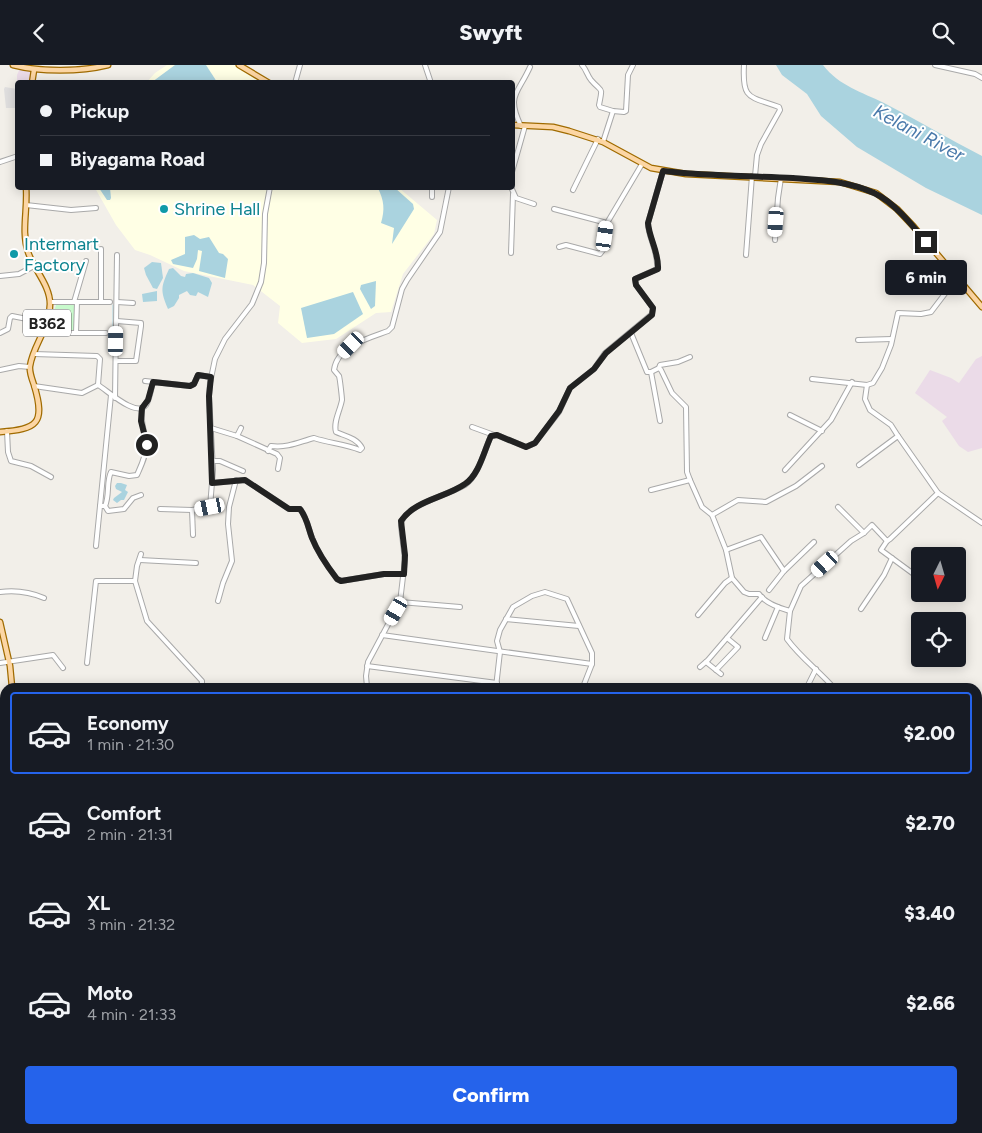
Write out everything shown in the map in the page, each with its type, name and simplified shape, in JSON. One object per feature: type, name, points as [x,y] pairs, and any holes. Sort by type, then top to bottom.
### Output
[{"type":"main road","points":[[12,65],[34,70],[79,69],[108,65]]},
{"type":"main road","points":[[240,65],[264,80]]},
{"type":"main road","points":[[32,80],[34,70]]},
{"type":"main road","points":[[515,125],[553,127],[598,139],[642,164],[663,171],[840,182],[876,193],[903,215],[982,307]]},
{"type":"main road","name":"B362","points":[[0,431],[29,428],[36,419],[39,407],[30,367],[44,333],[50,302],[45,284],[34,266],[25,239],[26,190]]},
{"type":"main road","points":[[0,622],[9,660],[12,683]]},
{"type":"street","points":[[296,80],[300,65]]},
{"type":"street","points":[[425,65],[430,80]]},
{"type":"street","points":[[585,66],[592,81],[602,91],[599,105],[613,111],[626,111],[628,75],[633,65]]},
{"type":"street","points":[[744,65],[743,83],[746,93],[751,97],[779,107],[780,110],[760,144],[756,155],[746,255]]},
{"type":"street","points":[[935,65],[975,74],[982,78]]},
{"type":"street","points":[[515,94],[517,89],[524,82],[530,67]]},
{"type":"street","points":[[604,142],[613,111]]},
{"type":"street","points":[[515,114],[523,126],[515,159]]},
{"type":"street","points":[[573,190],[598,139]]},
{"type":"street","points":[[0,162],[15,157]]},
{"type":"street","points":[[559,247],[566,245],[600,254],[603,250],[607,223],[642,164]]},
{"type":"street","points":[[472,427],[526,447],[535,443],[559,411],[570,388],[594,369],[606,353],[649,318],[654,311],[636,285],[635,279],[658,269],[657,256],[648,223],[663,171]]},
{"type":"street","points":[[775,240],[781,178]]},
{"type":"street","points":[[160,509],[192,510],[210,507],[212,461],[209,396],[211,377],[215,359],[225,339],[252,304],[261,282],[264,263],[265,214],[269,190]]},
{"type":"street","points":[[432,190],[432,197]]},
{"type":"street","points":[[268,451],[271,446],[295,445],[314,438],[344,444],[360,450],[362,448],[360,443],[336,432],[334,427],[343,397],[340,390],[339,376],[334,370],[335,362],[351,345],[388,331],[392,327],[402,289],[440,232],[449,190]]},
{"type":"street","points":[[511,190],[516,198],[534,204]]},
{"type":"street","points":[[511,253],[513,194]]},
{"type":"street","points":[[26,205],[71,210],[96,208]]},
{"type":"street","points":[[554,209],[607,223]]},
{"type":"street","points":[[101,249],[101,302]]},
{"type":"street","points":[[96,547],[103,506],[116,361],[117,255]]},
{"type":"street","points":[[76,333],[76,302],[86,261]]},
{"type":"street","points":[[0,275],[19,274],[34,266]]},
{"type":"street","points":[[812,379],[867,385],[873,383],[877,378],[892,339],[898,313],[922,314],[931,312],[947,291],[960,281]]},
{"type":"street","points":[[50,302],[110,302]]},
{"type":"street","points":[[117,302],[134,303]]},
{"type":"street","points":[[0,333],[8,329],[12,316],[47,323]]},
{"type":"street","points":[[116,321],[141,323],[136,361],[116,361]]},
{"type":"street","points":[[44,333],[106,333]]},
{"type":"street","points":[[631,333],[647,372],[651,373],[660,421]]},
{"type":"street","points":[[858,340],[892,339]]},
{"type":"street","points":[[34,354],[97,356],[100,359],[98,385]]},
{"type":"street","points":[[651,373],[659,368],[660,365],[678,363],[690,357]]},
{"type":"street","points":[[0,370],[19,366],[30,367]]},
{"type":"street","points":[[659,368],[672,393],[686,407],[687,472],[702,507],[712,515],[726,550],[732,578],[744,592],[749,594],[760,593],[762,597],[778,607],[790,611]]},
{"type":"street","points":[[145,381],[190,386],[194,384],[198,375],[211,377]]},
{"type":"street","points":[[103,506],[108,501],[111,471],[129,477],[137,475],[142,465],[147,445],[141,421],[142,408],[148,400],[153,382]]},
{"type":"street","points":[[785,470],[822,431],[852,382]]},
{"type":"street","points":[[34,386],[82,393],[98,385]]},
{"type":"street","points":[[98,385],[132,407],[142,408]]},
{"type":"street","points":[[867,385],[865,395],[867,405],[874,414],[891,425],[938,493],[982,523]]},
{"type":"street","points":[[790,415],[822,431]]},
{"type":"street","points":[[211,428],[237,436],[276,454],[280,457],[278,469]]},
{"type":"street","points":[[237,436],[241,428]]},
{"type":"street","points":[[7,431],[8,452],[11,461],[31,466],[51,477]]},
{"type":"street","points":[[368,683],[367,666],[400,602],[405,555],[401,521],[408,513],[427,502],[466,484],[476,472],[491,436],[494,435]]},
{"type":"street","points":[[859,465],[898,436]]},
{"type":"street","points":[[212,461],[220,461],[243,471]]},
{"type":"street","points":[[712,515],[738,500],[766,502],[796,486],[822,466]]},
{"type":"street","points":[[651,490],[690,479]]},
{"type":"street","points":[[218,601],[232,561],[228,524],[229,507],[236,480]]},
{"type":"street","points":[[212,483],[245,480],[289,509],[300,509],[306,517],[311,536],[319,552],[337,579],[341,581],[384,574],[404,574]]},
{"type":"street","points":[[911,573],[881,550],[887,541],[938,493]]},
{"type":"street","points":[[103,506],[108,511],[124,509],[133,498],[141,495]]},
{"type":"street","points":[[838,507],[864,533]]},
{"type":"street","points":[[192,510],[193,535]]},
{"type":"street","points":[[829,683],[787,639],[790,611],[801,586],[851,541],[864,533],[872,525],[887,541]]},
{"type":"street","points":[[726,550],[761,537],[784,571]]},
{"type":"street","points":[[769,590],[784,571],[814,542]]},
{"type":"street","points":[[141,554],[135,581],[147,621],[202,683]]},
{"type":"street","points":[[861,609],[884,575],[892,558]]},
{"type":"street","points":[[140,560],[196,563]]},
{"type":"street","points":[[698,615],[725,583],[732,578]]},
{"type":"street","points":[[87,663],[96,581],[135,581]]},
{"type":"street","points":[[0,592],[24,592],[44,598]]},
{"type":"street","points":[[496,683],[500,652],[497,641],[500,629],[513,607],[532,596],[545,592],[567,599],[592,653],[592,664],[585,683]]},
{"type":"street","points":[[700,667],[762,597]]},
{"type":"street","points":[[400,602],[460,607]]},
{"type":"street","points":[[764,638],[778,607]]},
{"type":"street","points":[[506,619],[579,626]]},
{"type":"street","points":[[382,635],[592,664]]},
{"type":"street","points":[[716,670],[738,647],[727,638]]},
{"type":"street","points":[[0,663],[9,660],[53,655],[63,668]]},
{"type":"street","points":[[706,662],[722,674]]},
{"type":"street","points":[[367,666],[482,683]]},
{"type":"street","points":[[809,683],[816,669]]},
{"type":"shaded area","points":[[167,65],[236,65],[262,80],[149,80]]},
{"type":"shaded area","points":[[20,68],[31,71],[29,80],[17,80]]},
{"type":"shaded area","points":[[5,87],[15,89],[15,108],[6,108]]},
{"type":"shaded area","points":[[96,190],[401,190],[437,220],[434,234],[403,274],[391,312],[376,313],[336,339],[302,343],[278,323],[280,306],[253,285],[184,271],[135,250],[116,225]]},
{"type":"shaded area","points":[[982,356],[982,448],[968,452],[959,446],[942,421],[947,417],[915,393],[930,370],[959,383],[976,359]]},
{"type":"green space","points":[[75,304],[74,332],[58,332],[49,328],[56,305]]},
{"type":"water","points":[[175,65],[206,65],[216,80],[155,80]]},
{"type":"water","name":"Kelani River","points":[[776,65],[823,65],[836,78],[851,88],[896,109],[982,156],[982,215],[926,188],[857,147],[821,116],[807,94],[782,75]]},
{"type":"water","points":[[100,190],[110,190],[111,198],[107,200]]},
{"type":"water","points":[[379,190],[397,190],[413,204],[414,209],[392,244],[394,228],[381,223],[383,213],[382,197]]},
{"type":"water","points":[[194,235],[200,239],[209,237],[219,253],[228,259],[225,278],[199,271],[202,251],[198,250],[193,268],[173,264],[171,260],[185,254],[185,237]]},
{"type":"water","points":[[152,262],[161,263],[163,278],[157,289],[153,288],[144,268]]},
{"type":"water","points":[[173,268],[181,276],[185,277],[186,274],[193,273],[209,278],[212,283],[208,297],[198,292],[196,296],[190,295],[187,291],[179,295],[174,306],[168,309],[162,289],[169,269]]},
{"type":"water","points":[[376,281],[375,306],[371,309],[360,289],[361,285]]},
{"type":"water","points":[[157,291],[157,301],[143,302],[142,294]]},
{"type":"water","points":[[353,292],[363,314],[334,334],[307,338],[301,308]]},
{"type":"water","points":[[117,483],[127,485],[125,490],[128,492],[124,500],[117,503],[113,500],[122,492],[116,489]]},
{"type":"waterway","points":[[113,305],[113,331]]},
{"type":"place","name":"Shrine Hall","points":[[164,209]]},
{"type":"place","name":"Intermart Factory","points":[[14,254]]},
{"type":"route","points":[[147,445],[141,421],[142,408],[146,405],[153,382],[190,386],[194,384],[198,375],[211,377],[209,396],[212,483],[245,480],[289,509],[300,509],[306,517],[311,536],[319,552],[337,579],[341,581],[384,574],[404,574],[405,555],[401,526],[403,518],[427,502],[466,484],[476,472],[491,436],[497,435],[526,447],[535,443],[559,411],[570,388],[594,369],[606,353],[652,315],[653,308],[636,285],[635,279],[658,269],[657,256],[648,223],[663,171],[840,182],[876,193],[897,209],[926,242]]}]
